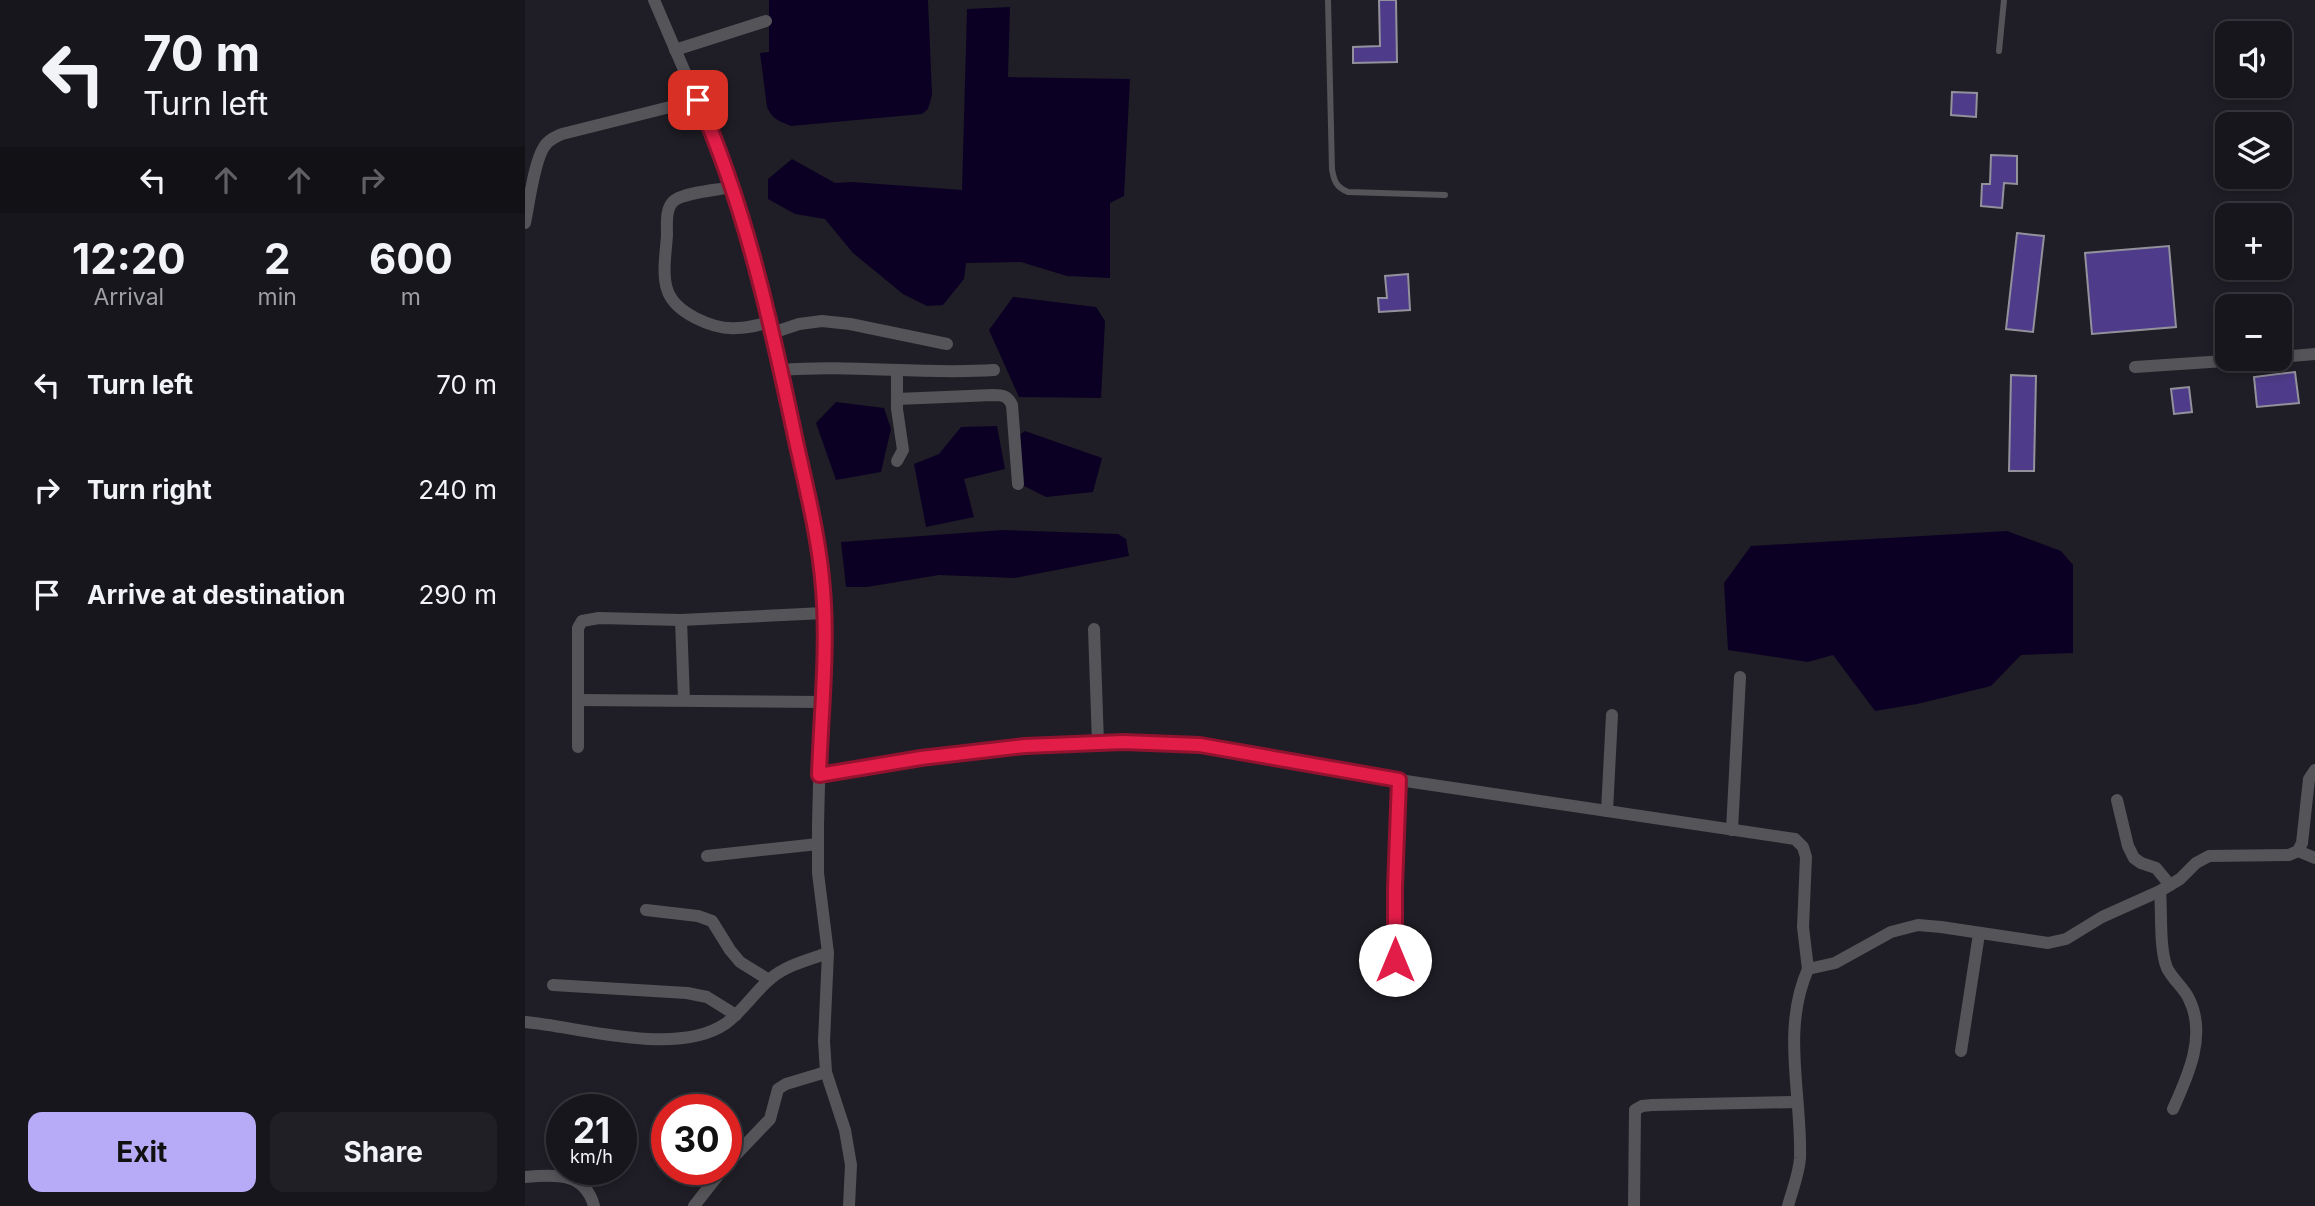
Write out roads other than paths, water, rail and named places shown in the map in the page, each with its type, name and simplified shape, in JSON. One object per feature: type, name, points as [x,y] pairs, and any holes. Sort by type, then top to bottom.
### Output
[{"type":"street","points":[[655,0],[732,187],[781,369],[816,527],[825,654],[821,702],[818,844],[818,873],[828,953],[824,1041],[826,1072],[845,1130],[851,1165],[849,1206]]},
{"type":"street","points":[[675,50],[766,20]]},
{"type":"street","points":[[525,223],[540,158],[544,146],[552,139],[562,134],[698,100]]},
{"type":"street","points":[[732,187],[687,196],[676,200],[669,207],[666,286],[671,299],[681,309],[718,327],[770,328],[822,321],[850,324],[947,344]]},
{"type":"street","points":[[2292,356],[2315,354]]},
{"type":"street","points":[[2136,367],[2215,362]]},
{"type":"street","points":[[781,369],[831,368],[954,373],[994,370]]},
{"type":"street","points":[[897,371],[897,399],[903,450],[897,461]]},
{"type":"street","points":[[897,399],[993,395],[1003,395],[1009,399],[1012,405],[1018,484]]},
{"type":"street","points":[[578,747],[578,628],[582,621],[599,618],[681,620],[824,613]]},
{"type":"street","points":[[681,620],[684,700]]},
{"type":"street","points":[[1094,629],[1098,743]]},
{"type":"street","points":[[1732,830],[1740,677]]},
{"type":"street","points":[[578,700],[821,702]]},
{"type":"street","points":[[1607,811],[1612,715]]},
{"type":"street","points":[[819,775],[921,758],[1012,747],[1098,743],[1200,745],[1399,780],[1795,839],[1803,847],[1806,857],[1803,927],[1808,969],[1799,989],[1795,1014],[1800,1163],[1788,1206]]},
{"type":"street","points":[[2298,851],[2302,843],[2309,779],[2315,770]]},
{"type":"street","points":[[1395,960],[1399,780]]},
{"type":"street","points":[[2117,800],[2134,858],[2156,867],[2165,888],[2164,953],[2167,967],[2188,996],[2195,1012],[2195,1051],[2173,1109]]},
{"type":"street","points":[[707,856],[818,844]]},
{"type":"street","points":[[1808,969],[1835,963],[1891,932],[1918,926],[1941,926],[2048,943],[2066,939],[2102,917],[2165,888],[2209,856],[2223,854],[2278,857],[2298,851],[2315,858]]},
{"type":"street","points":[[646,910],[698,916],[712,921],[740,962],[769,980]]},
{"type":"street","points":[[1961,1051],[1979,934]]},
{"type":"street","points":[[525,1022],[639,1039],[679,1040],[704,1035],[723,1026],[769,980],[787,967],[828,953]]},
{"type":"street","points":[[553,985],[687,993],[707,997],[736,1015]]},
{"type":"street","points":[[742,1148],[770,1119],[778,1089],[826,1072]]},
{"type":"street","points":[[1634,1206],[1635,1110],[1652,1105],[1796,1102]]},
{"type":"street","points":[[525,1177],[555,1176],[579,1181],[588,1188],[594,1206]]},
{"type":"street","points":[[694,1206],[710,1185]]},
{"type":"lane","points":[[1328,0],[1334,181],[1348,192],[1445,195]]},
{"type":"lane","points":[[1999,51],[2004,0]]}]
